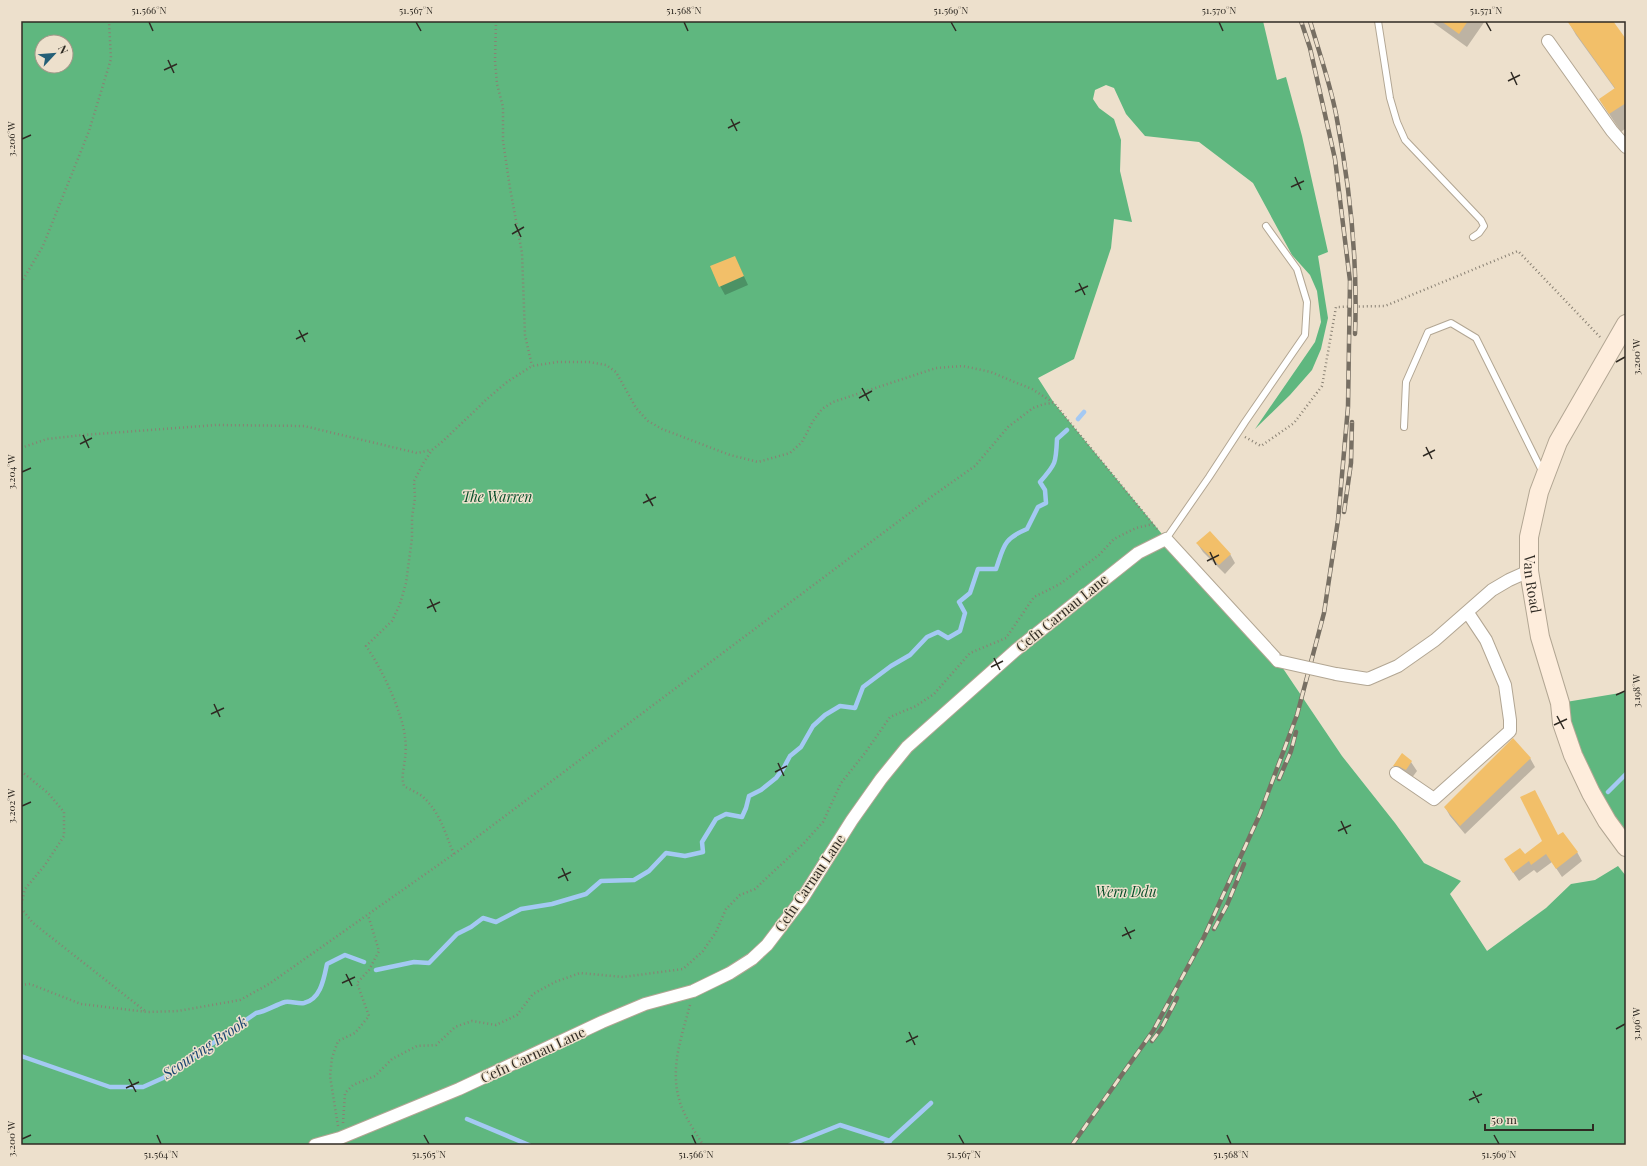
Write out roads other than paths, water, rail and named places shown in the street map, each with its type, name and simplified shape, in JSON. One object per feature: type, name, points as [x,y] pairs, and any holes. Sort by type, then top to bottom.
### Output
[{"type":"street","points":[[1548,41],[1612,131],[1626,147]]},
{"type":"street","name":"Van Road","points":[[1626,324],[1558,442],[1539,492],[1529,537],[1529,571],[1540,637],[1560,703],[1562,723],[1566,736],[1573,755],[1591,793],[1607,822],[1626,847]]},
{"type":"street","points":[[1166,540],[1278,660],[1336,674],[1368,679],[1398,666],[1435,640],[1468,613],[1492,590],[1529,571]]},
{"type":"street","name":"Cefn Carnau Lane","points":[[315,1145],[459,1089],[602,1022],[645,1004],[694,990],[730,973],[752,959],[767,945],[802,899],[830,853],[881,779],[907,747],[1016,650],[1068,608],[1138,553],[1166,540]]},
{"type":"street","points":[[1396,773],[1434,799],[1510,731],[1505,685],[1486,640],[1468,613]]},
{"type":"lane","points":[[1378,21],[1390,98],[1397,122],[1405,140],[1481,220],[1484,226],[1482,230],[1473,237]]},
{"type":"lane","points":[[1166,540],[1237,433],[1305,335],[1307,302],[1297,270],[1266,226]]},
{"type":"lane","points":[[1404,426],[1406,382],[1428,332],[1451,323],[1476,338],[1544,476]]},
{"type":"waterway","name":"Scouring Brook","points":[[1078,419],[1084,412]]},
{"type":"waterway","name":"Scouring Brook","points":[[376,970],[414,962],[429,963],[457,934],[471,927],[483,918],[496,922],[521,909],[552,904],[586,894],[601,881],[634,880],[649,871],[666,853],[685,856],[703,852],[702,842],[716,819],[726,814],[742,817],[749,796],[761,790],[776,778],[790,756],[801,747],[813,726],[825,715],[840,706],[855,708],[863,687],[891,666],[910,655],[927,637],[938,632],[948,638],[960,631],[965,613],[959,602],[970,593],[978,569],[996,569],[1003,549],[1009,540],[1013,536],[1027,529],[1038,507],[1046,503],[1045,490],[1040,482],[1054,463],[1057,439],[1067,430]]},
{"type":"waterway","points":[[1608,792],[1626,774]]},
{"type":"waterway","name":"Scouring Brook","points":[[21,1056],[110,1087],[143,1087],[163,1078],[256,1013],[285,1002],[304,1003],[310,1001],[318,993],[321,987],[327,964],[345,955],[364,962]]},
{"type":"waterway","points":[[885,1145],[931,1103]]},
{"type":"waterway","points":[[467,1119],[529,1145]]},
{"type":"waterway","points":[[790,1145],[840,1125],[890,1141]]},
{"type":"railway","points":[[1072,1145],[1153,1031],[1204,937],[1260,814],[1297,715],[1324,613],[1338,520],[1348,407],[1350,281],[1335,159],[1310,48],[1301,21]]},
{"type":"railway","points":[[1310,21],[1334,102],[1349,196],[1354,251],[1356,306],[1355,334]]},
{"type":"railway","points":[[1344,512],[1351,463],[1352,422]]},
{"type":"railway","points":[[1279,779],[1291,751],[1296,732]]},
{"type":"railway","points":[[1214,929],[1227,905],[1244,864]]},
{"type":"railway","points":[[1152,1041],[1161,1029],[1177,998]]},
{"type":"park label","name":"The Warren","points":[[497,497]]},
{"type":"park label","name":"Wern Ddu","points":[[1126,892]]}]
